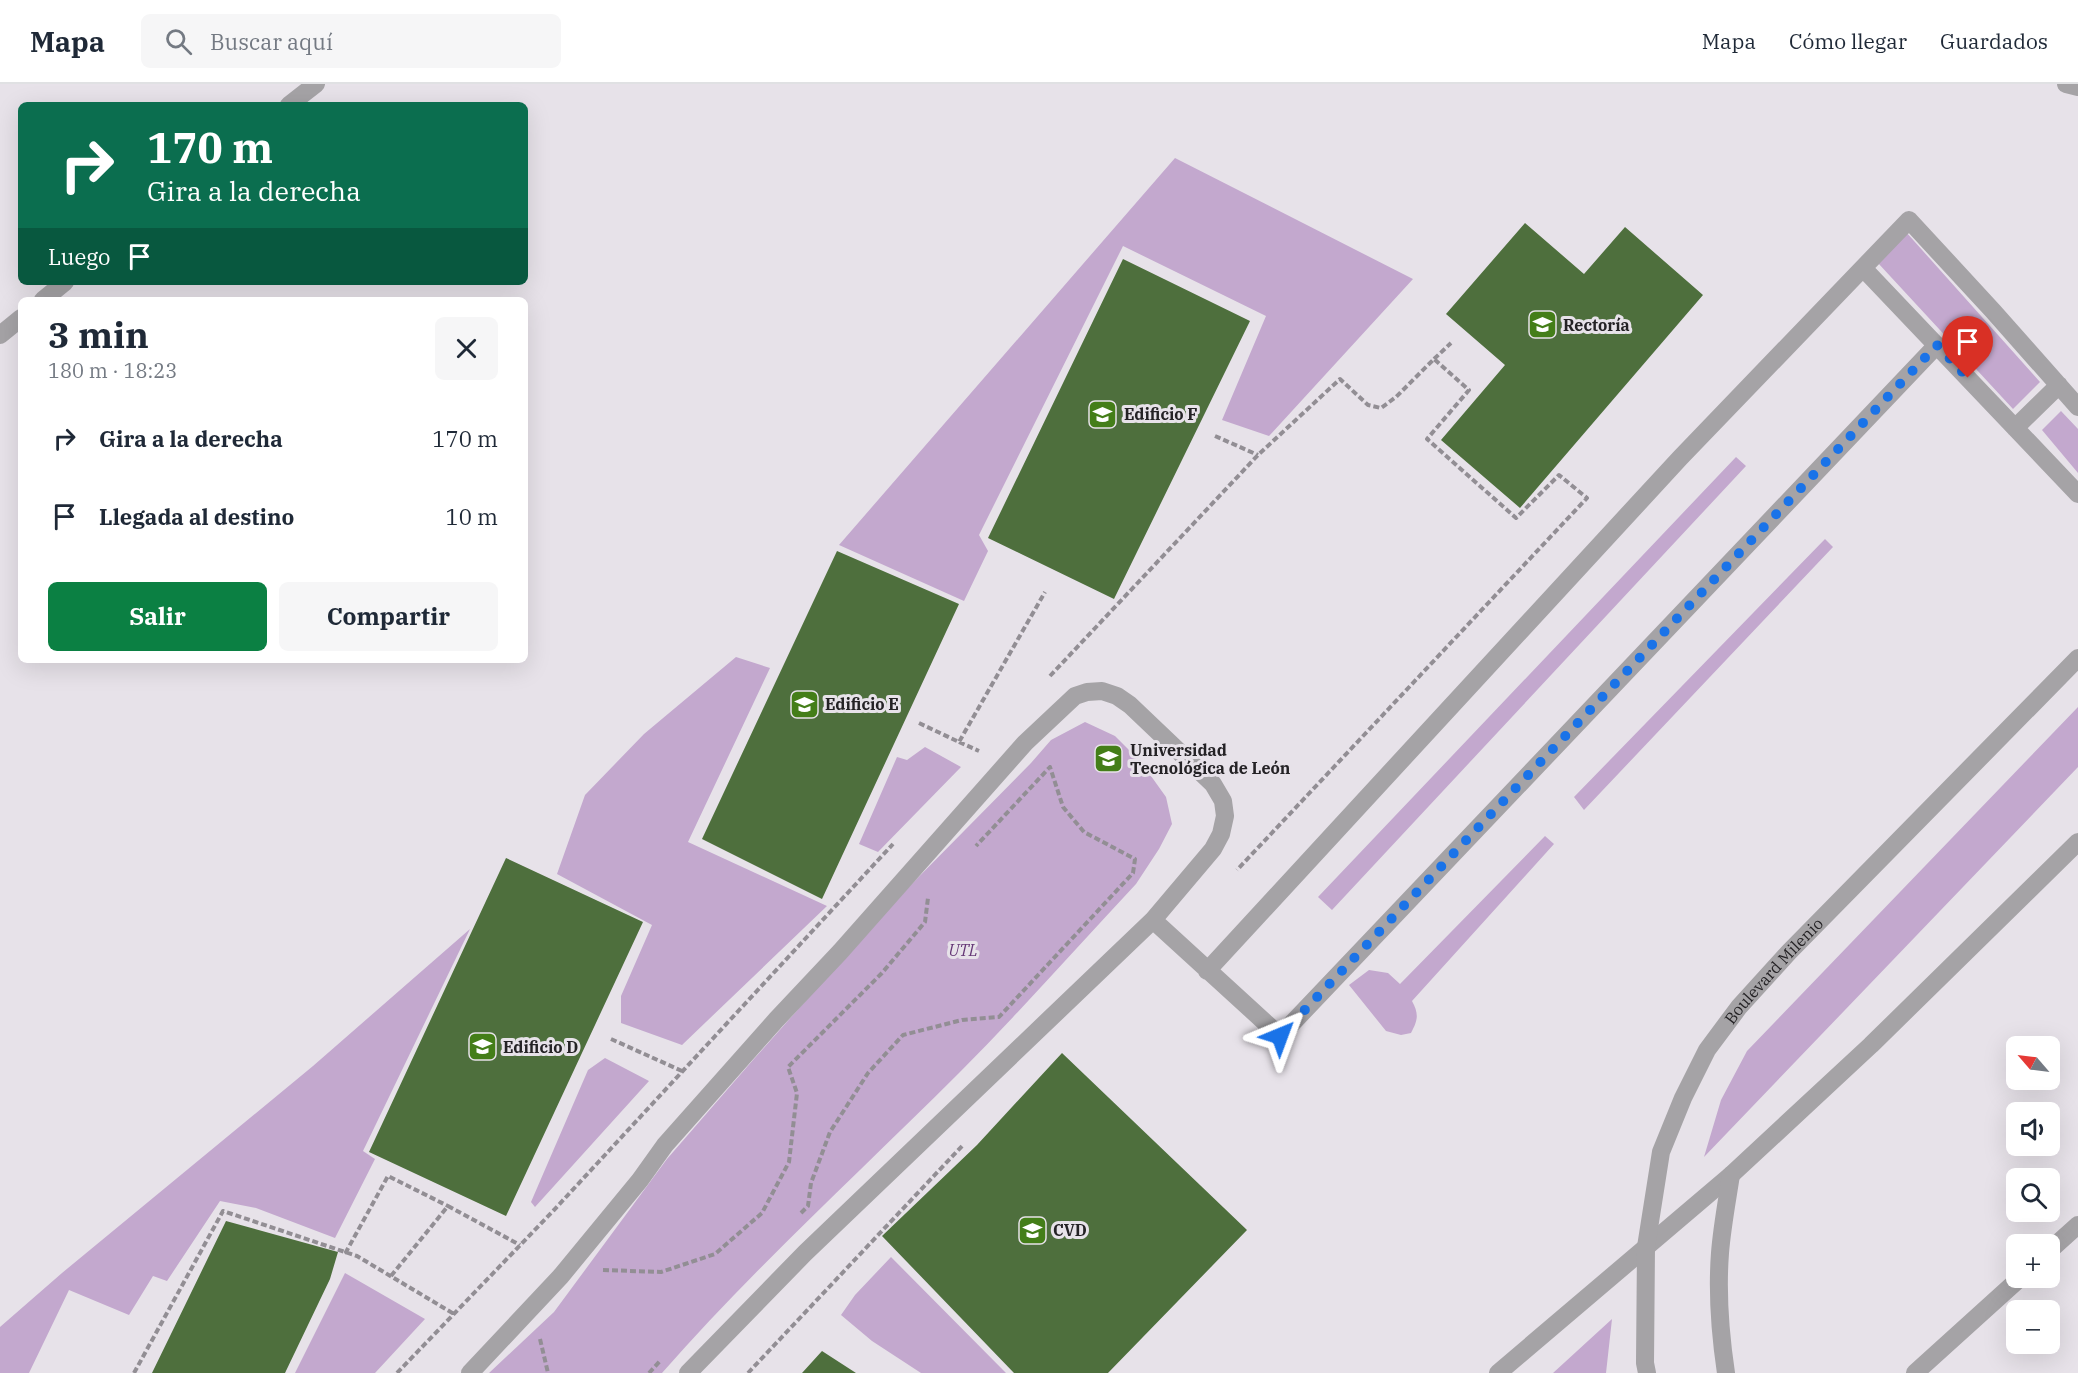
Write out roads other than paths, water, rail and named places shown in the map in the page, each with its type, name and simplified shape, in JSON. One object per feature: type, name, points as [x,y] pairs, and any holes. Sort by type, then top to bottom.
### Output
[{"type":"street","points":[[293,102],[316,84]]},
{"type":"street","points":[[2066,84],[2078,87]]},
{"type":"street","points":[[1208,971],[1680,458],[1909,220],[2078,407]]},
{"type":"street","points":[[1863,268],[2078,494]]},
{"type":"street","points":[[47,297],[61,285]]},
{"type":"street","points":[[0,335],[18,320]]},
{"type":"street","points":[[1153,920],[1280,1036],[1937,345]]},
{"type":"street","points":[[2015,428],[2059,385]]},
{"type":"street","name":"Boulevard Milenio","points":[[1647,1373],[1645,1363],[1646,1247],[1661,1152],[1683,1098],[1707,1050],[1739,1007],[1789,952],[2078,658]]},
{"type":"street","points":[[470,1373],[561,1276],[640,1180],[665,1145],[1025,743],[1075,696],[1087,692],[1102,692],[1116,696],[1130,705],[1214,784],[1223,801],[1225,816],[1221,834],[1213,849],[1153,920],[805,1253],[688,1373]]},
{"type":"street","points":[[1498,1373],[1731,1175],[1871,1045],[2078,842]]},
{"type":"street","points":[[1726,1373],[1721,1340],[1720,1252],[1731,1175]]},
{"type":"street","points":[[2060,1241],[2078,1225]]},
{"type":"street","points":[[1915,1373],[2009,1288]]},
{"type":"place","name":"Rectoría","points":[[1542,325]]},
{"type":"place","name":"Edificio F","points":[[1103,414]]},
{"type":"place","name":"Edificio E","points":[[804,704]]},
{"type":"place","name":"Universidad Tecnológica de León","points":[[1109,759]]},
{"type":"place","name":"Edificio D","points":[[482,1047]]},
{"type":"place","name":"CVD","points":[[1032,1230]]},
{"type":"park label","name":"UTL","points":[[963,950]]}]
